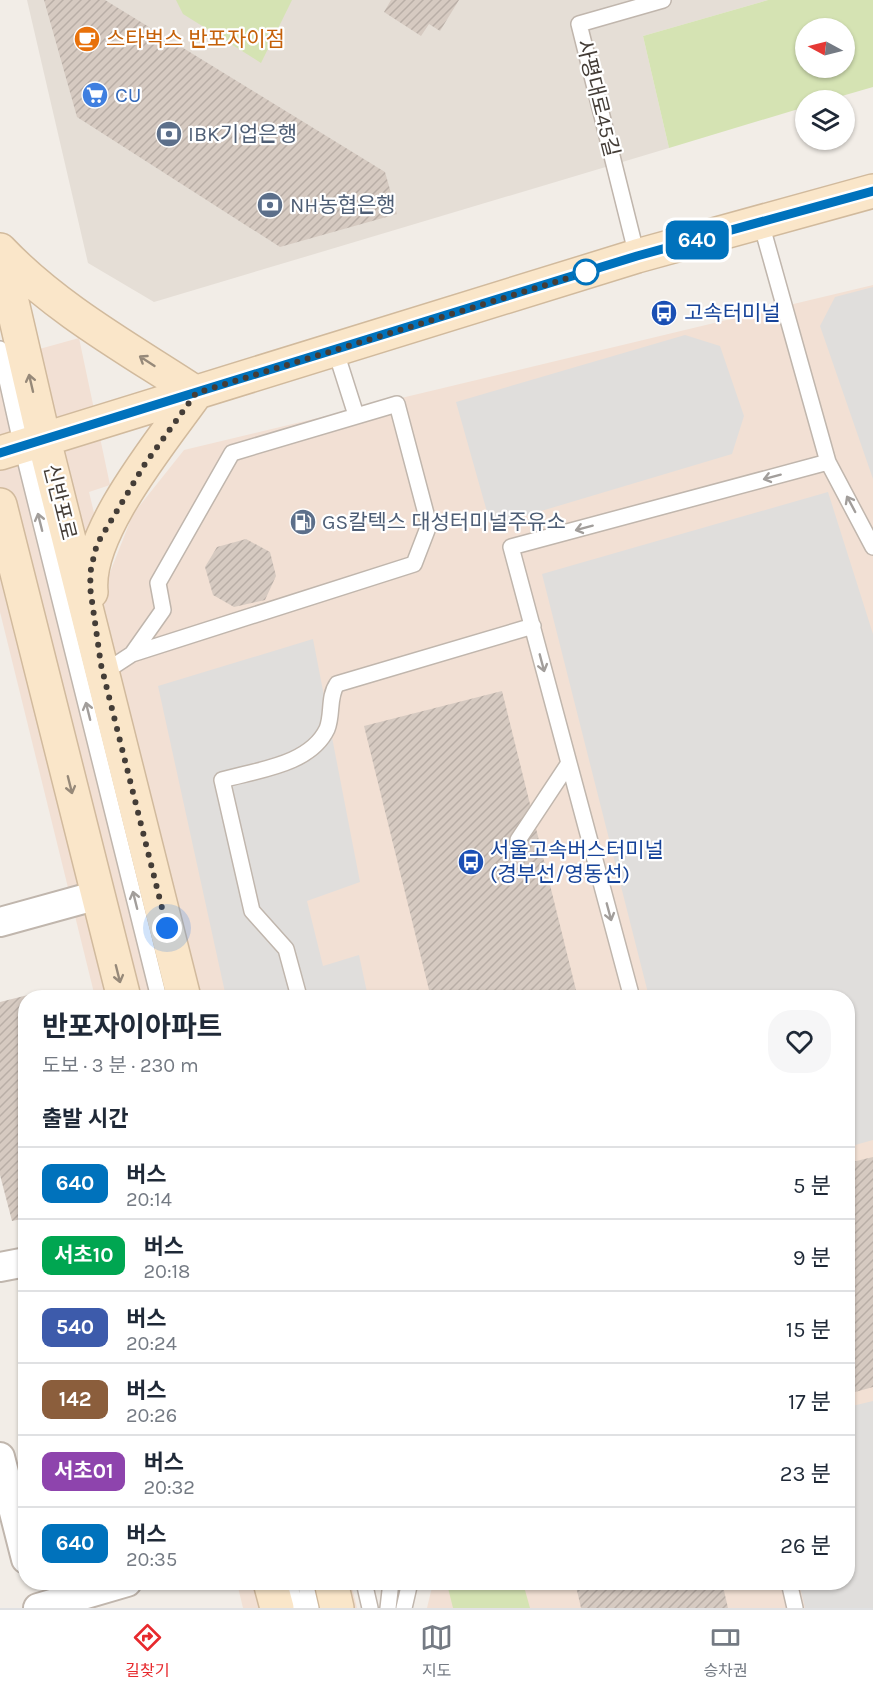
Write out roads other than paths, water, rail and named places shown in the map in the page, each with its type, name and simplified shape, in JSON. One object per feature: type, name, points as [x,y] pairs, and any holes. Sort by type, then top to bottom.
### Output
[{"type":"main road","points":[[22,447],[637,256],[873,191]]},
{"type":"main road","points":[[0,250],[21,273],[55,301],[196,393]]},
{"type":"main road","name":"신반포로","points":[[0,250],[22,447],[102,669],[182,990]]},
{"type":"main road","points":[[102,669],[90,587],[91,568],[97,544],[145,464],[196,393]]},
{"type":"main road","points":[[0,505],[122,990]]},
{"type":"main road","points":[[0,600],[18,624],[39,660]]},
{"type":"main road","points":[[272,1590],[277,1608]]},
{"type":"main road","points":[[333,1590],[338,1608]]},
{"type":"street","points":[[0,922],[98,896]]},
{"type":"street","points":[[0,1267],[18,1264]]},
{"type":"street","points":[[0,1457],[18,1528]]},
{"type":"street","points":[[33,1590],[38,1608],[100,1590]]},
{"type":"lane","name":"사평대로45길","points":[[637,256],[579,24],[663,0]]},
{"type":"lane","points":[[761,223],[828,462],[873,547]]},
{"type":"lane","points":[[0,349],[22,447],[157,990]]},
{"type":"lane","points":[[335,349],[356,415]]},
{"type":"lane","points":[[102,669],[132,654],[414,564],[429,525],[397,404],[232,453],[158,583],[163,610],[132,654]]},
{"type":"lane","points":[[630,990],[511,547],[828,462]]},
{"type":"lane","points":[[297,990],[286,949],[252,911],[222,780],[291,760],[312,749],[320,742],[328,726],[332,692],[338,684],[533,626]]},
{"type":"lane","points":[[518,840],[569,763]]},
{"type":"lane","points":[[291,1590],[297,1608]]},
{"type":"lane","points":[[307,1590],[311,1608]]},
{"type":"lane","points":[[366,1590],[370,1608]]},
{"type":"lane","points":[[388,1608],[390,1590]]},
{"type":"lane","points":[[791,1590],[795,1608]]},
{"type":"place","name":"스타벅스 반포자이점","points":[[87,39]]},
{"type":"place","name":"CU","points":[[95,95]]},
{"type":"place","name":"IBK기업은행","points":[[169,134]]},
{"type":"place","name":"NH농협은행","points":[[270,205]]},
{"type":"place","name":"고속터미널","points":[[664,313]]},
{"type":"place","name":"GS칼텍스 대성터미널주유소","points":[[303,522]]},
{"type":"place","name":"서울고속버스터미널 (경부선/영동선)","points":[[471,862]]}]
